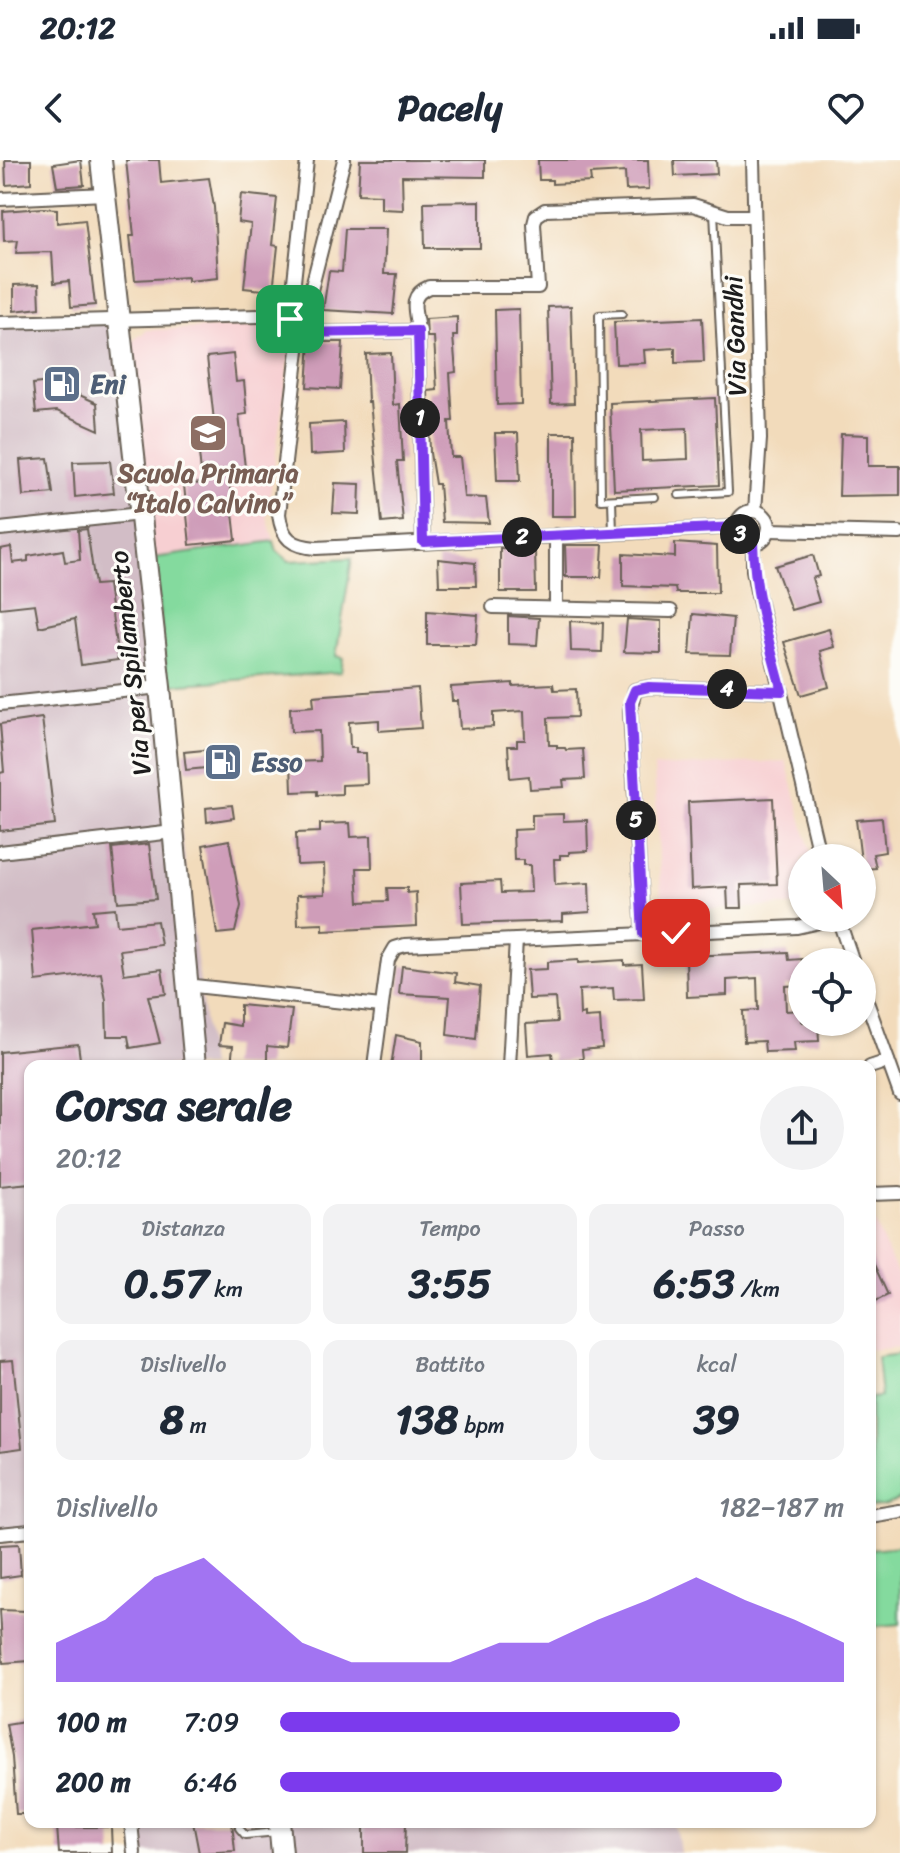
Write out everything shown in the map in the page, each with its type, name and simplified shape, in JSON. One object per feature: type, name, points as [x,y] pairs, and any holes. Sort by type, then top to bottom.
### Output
[{"type":"main road","name":"Via per Spilamberto","points":[[101,160],[160,687],[194,1060]]},
{"type":"main road","points":[[279,1828],[282,1853]]},
{"type":"street","points":[[307,160],[279,514],[289,542],[316,548],[737,527]]},
{"type":"street","points":[[295,325],[308,302],[344,160]]},
{"type":"street","name":"Via Gandhi","points":[[753,160],[760,439],[755,511]]},
{"type":"street","points":[[0,199],[105,194]]},
{"type":"street","points":[[423,542],[418,331],[414,299],[417,293],[429,287],[538,287],[534,224],[540,212],[693,205],[728,216],[754,216]]},
{"type":"street","points":[[0,323],[283,316],[295,325],[418,331]]},
{"type":"street","points":[[755,511],[765,516],[769,530],[763,539],[753,542],[742,538],[737,527],[745,513],[755,511]]},
{"type":"street","points":[[0,529],[140,514]]},
{"type":"street","points":[[769,530],[900,533]]},
{"type":"street","points":[[556,535],[556,607]]},
{"type":"street","points":[[753,542],[757,591],[817,844]]},
{"type":"street","points":[[493,607],[671,611]]},
{"type":"street","points":[[0,704],[160,687]]},
{"type":"street","points":[[643,934],[630,710],[632,695],[635,690],[649,687],[782,691]]},
{"type":"street","points":[[0,852],[173,832]]},
{"type":"street","points":[[375,1060],[388,960],[395,948],[405,945],[788,927]]},
{"type":"street","points":[[509,1060],[516,940]]},
{"type":"street","points":[[185,985],[381,1006]]},
{"type":"street","points":[[876,1027],[900,1094]]},
{"type":"street","points":[[876,1065],[888,1061]]},
{"type":"street","points":[[876,1194],[900,1193]]},
{"type":"street","points":[[876,1515],[900,1511]]},
{"type":"street","points":[[0,1534],[24,1532]]},
{"type":"street","points":[[132,1828],[134,1853]]},
{"type":"lane","points":[[679,495],[728,492],[714,211]]},
{"type":"lane","points":[[622,314],[599,315],[601,500],[655,497]]},
{"type":"lane","points":[[612,500],[613,533]]},
{"type":"lane","points":[[239,1828],[245,1835],[275,1828]]},
{"type":"shaded area","points":[[119,321],[209,1060],[24,1060],[24,1532],[0,1531],[0,329]]},
{"type":"shaded area","name":"Scuola Primaria “Italo Calvino”","points":[[282,326],[292,336],[267,517],[274,541],[153,558],[130,343],[147,330]]},
{"type":"shaded area","points":[[786,761],[808,844],[788,844],[788,906],[662,912],[654,767]]},
{"type":"shaded area","points":[[876,1226],[900,1280],[900,1347],[876,1349]]},
{"type":"shaded area","points":[[142,1828],[677,1828],[680,1853],[144,1853]]},
{"type":"green space","points":[[274,541],[277,551],[289,561],[352,558],[336,656],[343,658],[341,672],[168,685],[153,558]]},
{"type":"green space","points":[[900,1354],[900,1499],[876,1507],[876,1397],[881,1397],[877,1357]]},
{"type":"green space","points":[[900,1546],[900,1624],[876,1626],[876,1548]]},
{"type":"building","points":[[5,160],[31,160],[31,183],[6,185]]},
{"type":"building","points":[[81,160],[84,185],[57,187],[53,164]]},
{"type":"building","points":[[126,160],[159,160],[161,183],[209,178],[218,278],[135,280]]},
{"type":"building","points":[[360,160],[485,160],[485,177],[402,176],[403,210],[381,209],[381,195],[358,194]]},
{"type":"building","points":[[538,160],[648,160],[649,189],[626,190],[625,172],[590,174],[591,182],[552,184],[552,180],[539,180]]},
{"type":"building","points":[[674,160],[716,160],[717,174],[675,176]]},
{"type":"building","points":[[241,194],[277,198],[272,245],[278,246],[273,291],[244,288],[251,224],[238,222]]},
{"type":"building","points":[[480,201],[480,248],[425,248],[424,202]]},
{"type":"building","points":[[57,209],[57,223],[85,220],[95,305],[71,307],[69,281],[54,283],[52,252],[16,253],[18,240],[4,241],[3,211]]},
{"type":"building","points":[[345,229],[386,229],[384,274],[397,274],[393,314],[323,310],[329,271],[342,272]]},
{"type":"building","points":[[39,284],[40,308],[14,311],[14,285]]},
{"type":"building","points":[[571,306],[574,403],[551,404],[548,307]]},
{"type":"building","points":[[519,309],[521,404],[497,405],[495,310]]},
{"type":"building","points":[[457,317],[457,336],[453,336],[456,372],[450,373],[453,421],[449,421],[451,457],[460,457],[464,497],[486,498],[489,523],[442,522],[439,484],[435,484],[430,453],[428,391],[437,390],[434,337],[427,337],[426,319]]},
{"type":"building","points":[[702,318],[704,362],[675,363],[675,348],[644,350],[645,363],[616,364],[614,322]]},
{"type":"building","points":[[310,342],[343,342],[340,389],[307,387]]},
{"type":"building","points":[[391,353],[393,405],[400,404],[403,461],[397,461],[403,521],[382,523],[368,402],[366,354]]},
{"type":"building","points":[[233,354],[236,382],[244,381],[247,414],[239,415],[246,476],[229,478],[236,540],[190,545],[184,485],[202,483],[196,423],[214,421],[207,357]]},
{"type":"building","points":[[51,382],[97,403],[99,430],[57,411],[36,413],[33,384]]},
{"type":"building","points":[[715,398],[719,485],[614,490],[610,403]],"holes":[[[687,428],[688,459],[642,461],[641,430]]]},
{"type":"building","points":[[344,422],[345,453],[310,455],[309,424]]},
{"type":"building","points":[[495,433],[518,433],[520,481],[497,481]]},
{"type":"building","points":[[551,433],[575,433],[576,516],[551,516]]},
{"type":"building","points":[[841,434],[868,435],[868,466],[900,466],[900,495],[839,496]]},
{"type":"building","points":[[48,458],[53,493],[23,496],[20,460]]},
{"type":"building","points":[[110,461],[114,493],[75,497],[73,462]]},
{"type":"building","points":[[335,483],[360,484],[359,514],[333,513]]},
{"type":"building","points":[[87,529],[95,585],[108,584],[118,660],[81,665],[75,619],[39,627],[35,604],[0,608],[0,549],[11,547],[13,563],[28,561],[28,556],[63,550],[65,562],[80,560],[78,530]]},
{"type":"building","points":[[675,543],[717,546],[718,593],[676,593],[675,588],[623,586],[623,554],[675,557]]},
{"type":"building","points":[[565,545],[603,545],[601,577],[566,577]]},
{"type":"building","points":[[500,548],[535,551],[536,592],[500,592]]},
{"type":"building","points":[[813,555],[819,576],[812,578],[819,602],[791,610],[775,566]]},
{"type":"building","points":[[438,559],[475,563],[476,586],[439,586]]},
{"type":"building","points":[[427,611],[478,615],[476,645],[427,645]]},
{"type":"building","points":[[693,614],[733,618],[730,655],[690,654]]},
{"type":"building","points":[[508,616],[539,618],[537,645],[508,644]]},
{"type":"building","points":[[627,619],[661,621],[661,653],[624,652]]},
{"type":"building","points":[[570,621],[603,623],[602,652],[571,651]]},
{"type":"building","points":[[829,629],[834,647],[820,651],[829,687],[801,695],[784,642]]},
{"type":"building","points":[[513,683],[513,686],[553,684],[554,690],[576,689],[577,717],[548,718],[549,745],[566,750],[583,749],[585,779],[563,780],[564,787],[530,789],[529,776],[510,778],[508,746],[517,746],[517,740],[525,740],[524,711],[493,713],[493,727],[460,729],[458,701],[452,701],[451,687]]},
{"type":"building","points":[[418,688],[421,728],[379,731],[379,720],[349,722],[350,748],[356,748],[356,753],[366,753],[367,784],[342,785],[342,794],[292,792],[291,762],[320,761],[319,731],[291,732],[290,708],[314,706],[313,696]]},
{"type":"building","points":[[42,718],[55,825],[0,831],[0,773],[4,772],[0,724]]},
{"type":"building","points":[[214,749],[216,767],[186,770],[184,752]]},
{"type":"building","points":[[773,798],[777,884],[741,885],[742,908],[728,908],[727,887],[691,889],[688,802]]},
{"type":"building","points":[[232,805],[234,818],[207,822],[206,808]]},
{"type":"building","points":[[563,814],[563,821],[587,820],[588,851],[569,852],[569,855],[554,859],[555,885],[589,883],[590,912],[563,914],[563,921],[463,924],[461,883],[500,881],[501,893],[531,892],[530,865],[523,865],[523,860],[514,860],[513,830],[532,829],[532,815]]},
{"type":"building","points":[[882,818],[885,852],[876,854],[876,844],[859,844],[856,820]]},
{"type":"building","points":[[350,823],[351,837],[371,836],[372,868],[357,868],[359,902],[388,901],[387,888],[407,888],[407,893],[416,892],[417,926],[323,931],[323,924],[298,925],[297,895],[325,894],[324,864],[297,865],[296,833],[320,832],[320,824]]},
{"type":"building","points":[[229,840],[241,906],[235,932],[217,934],[203,845]]},
{"type":"building","points":[[149,844],[156,899],[118,902],[112,848]]},
{"type":"building","points":[[115,908],[117,925],[157,921],[161,945],[120,950],[124,974],[162,969],[166,994],[148,996],[160,1043],[130,1048],[128,1036],[107,1036],[106,1000],[101,973],[36,981],[32,930],[95,923],[93,910]]},
{"type":"building","points":[[788,952],[788,986],[785,986],[788,1036],[819,1036],[819,1041],[794,1042],[795,1051],[765,1052],[764,1041],[744,1042],[743,1011],[758,1010],[757,978],[727,980],[727,995],[687,997],[686,956]]},
{"type":"building","points":[[624,960],[624,965],[642,964],[644,999],[614,1000],[613,988],[579,990],[580,1015],[585,1014],[585,1018],[600,1017],[602,1048],[582,1050],[583,1059],[573,1060],[553,1060],[552,1053],[528,1055],[526,1024],[557,1022],[555,998],[529,999],[527,970],[547,969],[547,962]]},
{"type":"building","points":[[402,966],[456,973],[455,982],[480,986],[476,1039],[447,1035],[450,997],[399,994]]},
{"type":"building","points":[[240,1005],[292,1010],[287,1048],[267,1046],[267,1060],[232,1060],[233,1046],[219,1045],[222,1023],[240,1026]]},
{"type":"building","points":[[396,1035],[422,1041],[422,1060],[392,1060]]},
{"type":"building","points":[[78,1044],[80,1060],[24,1060],[24,1184],[0,1186],[0,1052]]},
{"type":"building","points":[[876,1269],[888,1295],[876,1301]]},
{"type":"building","points":[[13,1360],[22,1448],[0,1451],[0,1361]]},
{"type":"building","points":[[19,1544],[21,1575],[0,1578],[0,1545]]},
{"type":"building","points":[[0,1610],[24,1611],[24,1661],[3,1663]]},
{"type":"building","points":[[24,1721],[24,1814],[16,1814],[6,1724]]},
{"type":"building","points":[[57,1828],[111,1828],[112,1853],[59,1853]]},
{"type":"building","points":[[194,1828],[233,1828],[235,1851],[199,1853]]},
{"type":"building","points":[[364,1828],[406,1828],[405,1853],[364,1853]]},
{"type":"place","name":"Eni","points":[[62,384]]},
{"type":"place","name":"Scuola Primaria “Italo Calvino”","points":[[208,433]]},
{"type":"place","name":"Esso","points":[[223,762]]},
{"type":"route","points":[[290,319],[296,324],[298,333],[418,331],[423,542],[737,527],[742,538],[753,542],[757,591],[782,691],[649,687],[635,690],[630,702],[643,934],[676,933]]}]
